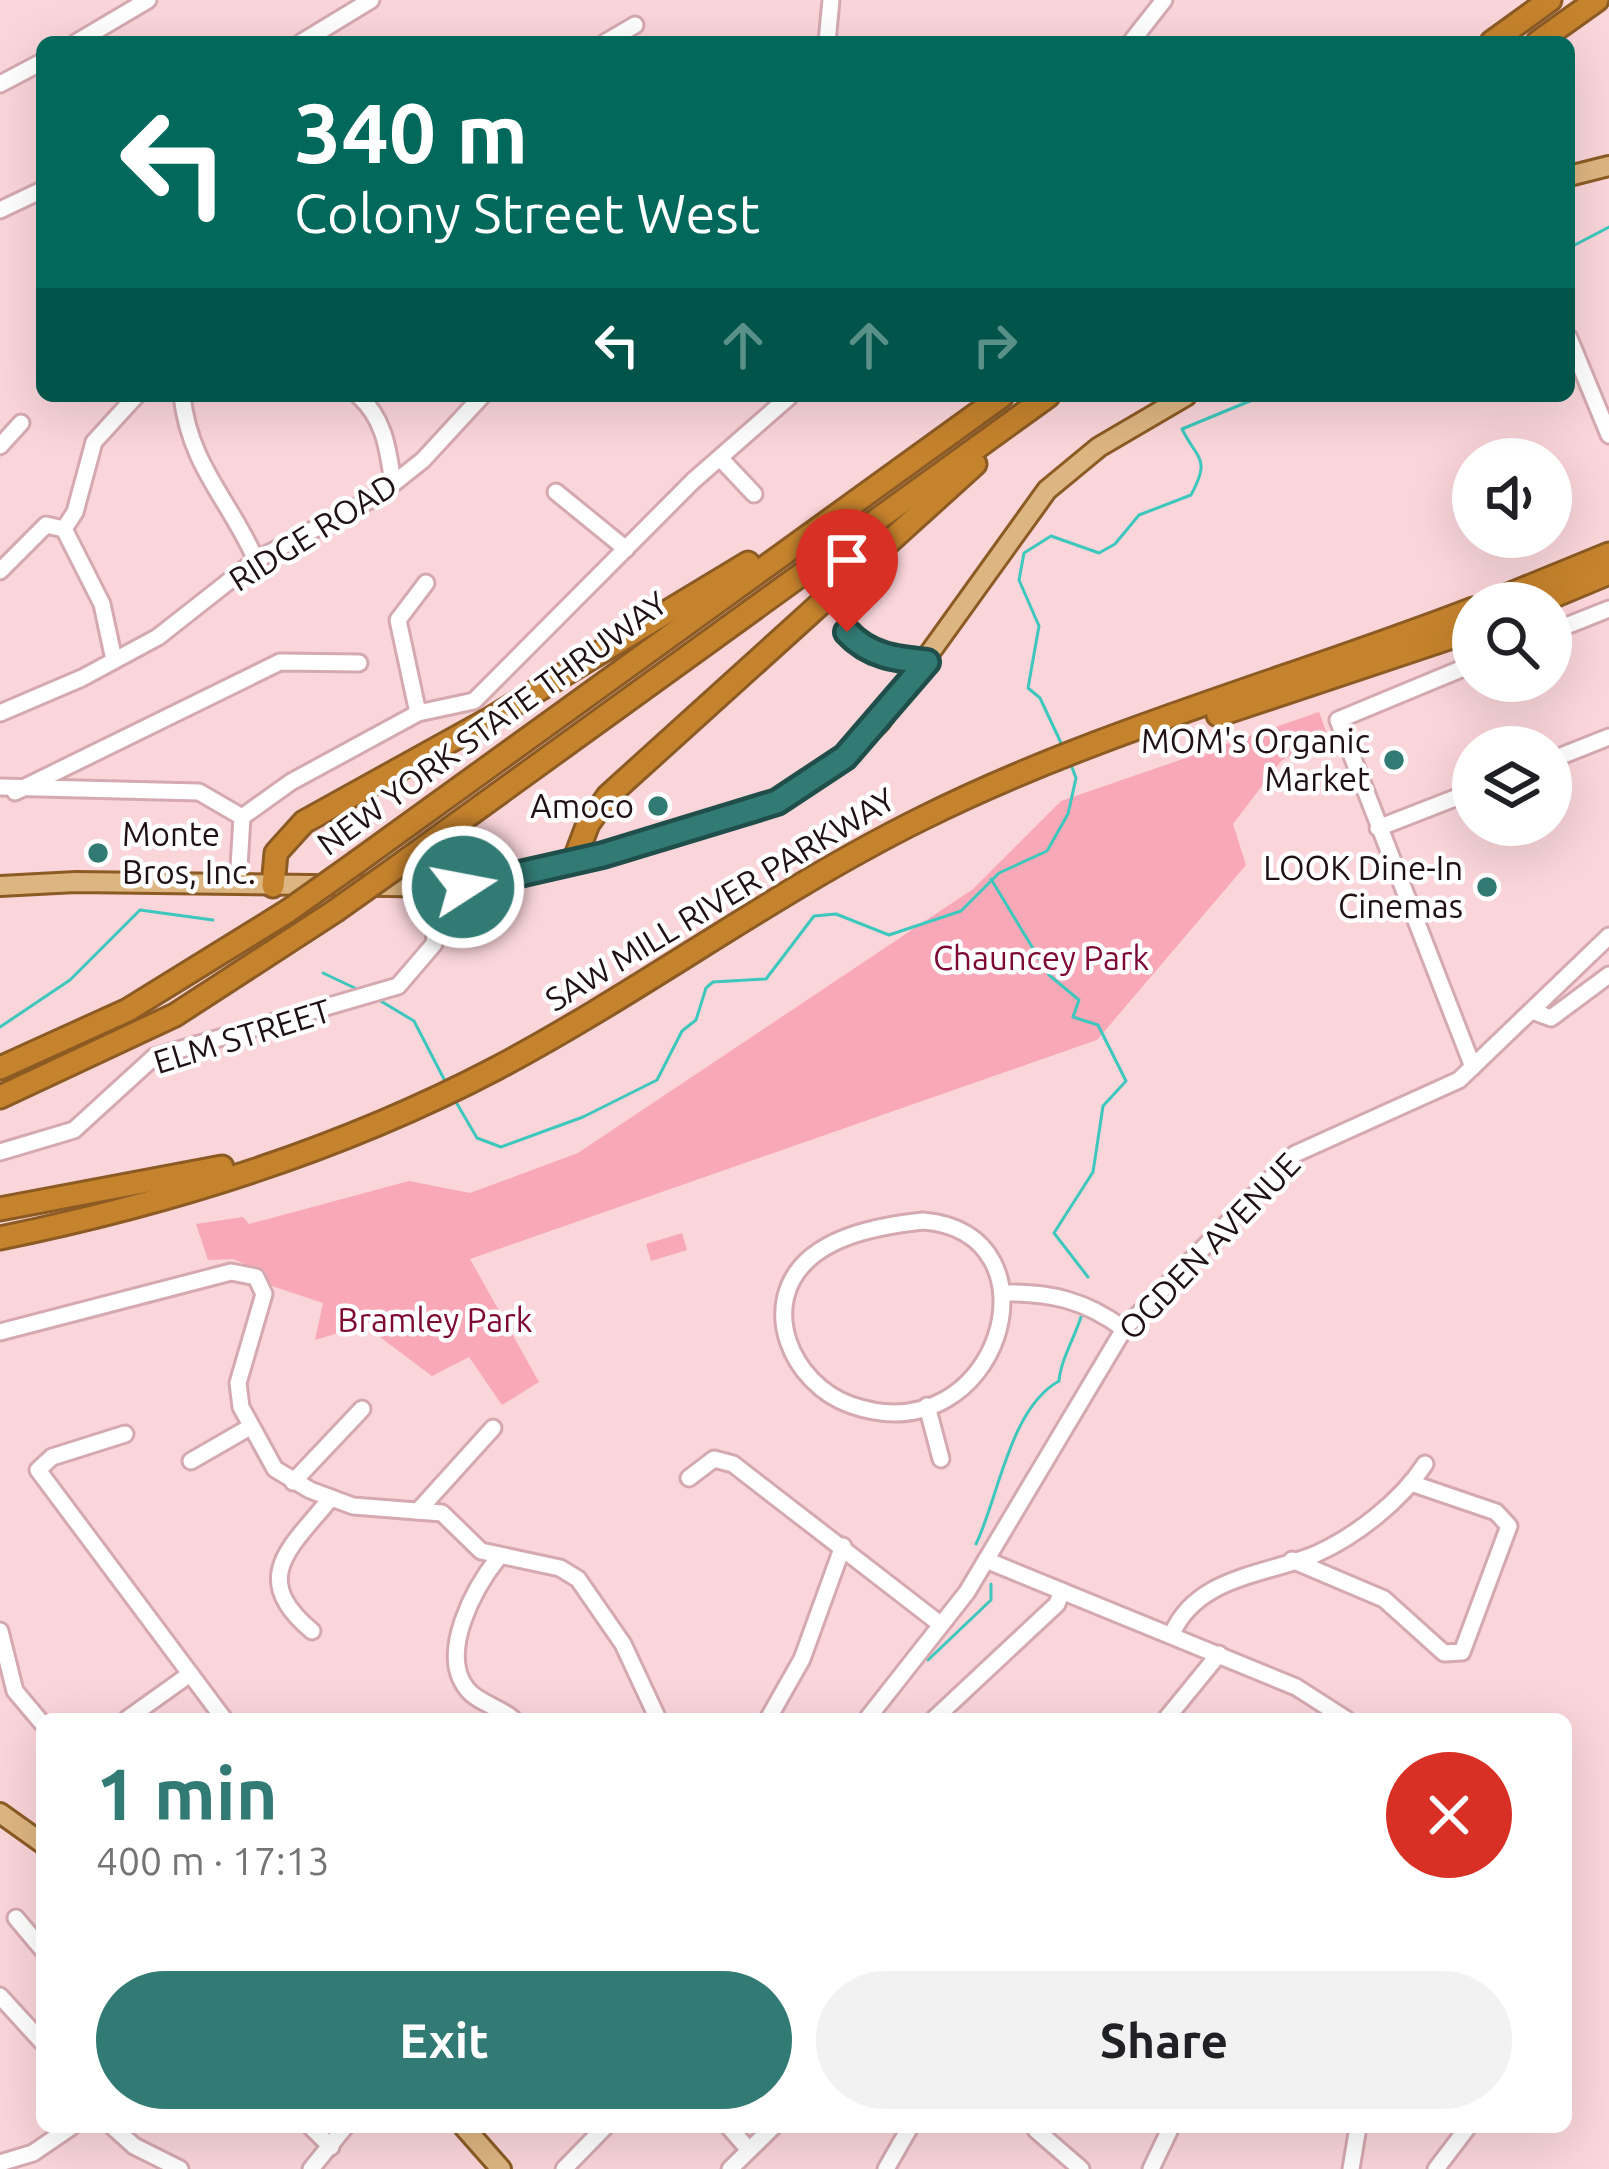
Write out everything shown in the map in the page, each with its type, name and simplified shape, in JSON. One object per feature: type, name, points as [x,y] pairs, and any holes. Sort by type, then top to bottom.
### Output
[{"type":"highway","points":[[1500,36],[1550,0]]},
{"type":"highway","points":[[1546,36],[1597,0]]},
{"type":"highway","name":"NEW YORK STATE THRUWAY","points":[[0,1068],[145,1001],[288,911],[994,402]]},
{"type":"highway","name":"NEW YORK STATE THRUWAY","points":[[0,1097],[175,1015],[335,911],[1043,402]]},
{"type":"highway","points":[[574,861],[594,814],[619,786],[1044,402]]},
{"type":"highway","points":[[273,886],[276,853],[304,822],[490,719],[862,496]]},
{"type":"highway","points":[[1540,582],[1609,554]]},
{"type":"highway","points":[[1572,589],[1609,574]]},
{"type":"highway","name":"SAW MILL RIVER PARKWAY","points":[[5,1242],[230,1191],[437,1104],[847,857],[1044,770],[1452,617]]},
{"type":"highway","name":"SAW MILL RIVER PARKWAY","points":[[1082,755],[1452,636]]},
{"type":"highway","name":"SAW MILL RIVER PARKWAY","points":[[5,1242],[182,1192],[437,1104]]},
{"type":"highway","points":[[0,1209],[182,1175],[345,1136]]},
{"type":"highway","points":[[0,1209],[29,1211],[29,1221],[5,1242]]},
{"type":"main road","points":[[1575,174],[1609,166]]},
{"type":"main road","points":[[0,886],[238,884],[439,890],[574,861],[789,796],[856,746],[927,662],[1047,490],[1099,447],[1176,402]]},
{"type":"main road","points":[[0,1813],[36,1840]]},
{"type":"main road","points":[[469,2133],[501,2169]]},
{"type":"street","points":[[86,36],[148,0]]},
{"type":"street","points":[[312,36],[371,0]]},
{"type":"street","points":[[828,36],[831,0]]},
{"type":"street","points":[[1135,36],[1164,0]]},
{"type":"street","points":[[616,36],[635,25]]},
{"type":"street","points":[[0,84],[36,65]]},
{"type":"street","points":[[0,210],[36,193]]},
{"type":"street","points":[[1575,353],[1609,435]]},
{"type":"street","points":[[64,529],[75,512],[94,442],[131,402]]},
{"type":"street","points":[[183,402],[186,434],[199,465],[256,560]]},
{"type":"street","points":[[364,402],[386,438],[393,484]]},
{"type":"street","name":"RIDGE ROAD","points":[[0,713],[158,637],[256,560],[341,520],[393,484],[476,402]]},
{"type":"street","points":[[242,817],[291,782],[418,713],[474,701],[644,530],[783,402]]},
{"type":"street","points":[[0,446],[21,423]]},
{"type":"street","points":[[720,458],[754,494]]},
{"type":"street","points":[[556,492],[626,549]]},
{"type":"street","points":[[0,571],[46,525],[64,529]]},
{"type":"street","points":[[64,529],[102,604],[114,660]]},
{"type":"street","points":[[418,713],[398,620],[426,583]]},
{"type":"street","points":[[1572,623],[1609,609]]},
{"type":"street","points":[[847,632],[860,646],[891,659],[927,662]]},
{"type":"street","points":[[8,790],[280,662],[359,663]]},
{"type":"street","points":[[1452,673],[1338,720],[1473,1067]]},
{"type":"street","points":[[1572,752],[1609,737]]},
{"type":"street","points":[[8,790],[199,792],[242,817]]},
{"type":"street","points":[[1378,828],[1452,799]]},
{"type":"street","points":[[238,884],[242,817]]},
{"type":"street","name":"ELM STREET","points":[[0,1152],[74,1130],[154,1057],[393,989],[417,969],[434,944],[439,890]]},
{"type":"street","name":"OGDEN AVENUE","points":[[872,1713],[986,1560],[1124,1329],[1295,1154],[1459,1080],[1609,936]]},
{"type":"street","points":[[1532,1011],[1551,1018],[1609,975]]},
{"type":"street","points":[[923,1221],[971,1238],[993,1267],[1002,1293],[999,1335],[989,1360],[969,1384],[927,1406],[863,1409],[815,1383],[797,1363],[785,1336],[792,1279],[833,1244],[923,1221]]},
{"type":"street","points":[[0,1332],[231,1272],[250,1274],[262,1283],[264,1294],[238,1383],[250,1427],[275,1468],[293,1482],[331,1498],[393,1513],[442,1513],[460,1534],[498,1558],[560,1568],[588,1590],[623,1644],[655,1713]]},
{"type":"street","points":[[1002,1293],[1034,1293],[1082,1303],[1124,1329]]},
{"type":"street","points":[[927,1406],[941,1459]]},
{"type":"street","points":[[293,1482],[362,1408]]},
{"type":"street","points":[[191,1461],[250,1427]]},
{"type":"street","points":[[418,1511],[493,1428]]},
{"type":"street","points":[[125,1434],[52,1457],[38,1470],[219,1713]]},
{"type":"street","points":[[689,1478],[714,1460],[733,1464],[940,1624]]},
{"type":"street","points":[[1172,1634],[1179,1619],[1210,1593],[1257,1569],[1346,1537],[1412,1483],[1425,1464]]},
{"type":"street","points":[[1292,1560],[1384,1599],[1444,1653],[1462,1652],[1509,1526],[1496,1512],[1412,1483]]},
{"type":"street","points":[[312,1631],[295,1617],[277,1585],[279,1562],[331,1498]]},
{"type":"street","points":[[771,1713],[802,1658],[844,1546]]},
{"type":"street","points":[[498,1558],[465,1615],[459,1672],[467,1689],[504,1713]]},
{"type":"street","points":[[986,1560],[1296,1687],[1337,1713]]},
{"type":"street","points":[[940,1713],[1058,1604],[1062,1592]]},
{"type":"street","points":[[0,1630],[15,1691],[36,1716]]},
{"type":"street","points":[[1171,1713],[1219,1654]]},
{"type":"street","points":[[136,1713],[190,1675]]},
{"type":"street","points":[[16,1918],[36,1942]]},
{"type":"street","points":[[0,1996],[36,2035]]},
{"type":"street","points":[[0,2162],[33,2153],[62,2133]]},
{"type":"street","points":[[120,2133],[134,2146],[180,2169]]},
{"type":"street","points":[[317,2133],[331,2147]]},
{"type":"street","points":[[311,2169],[341,2133]]},
{"type":"street","points":[[563,2169],[599,2133]]},
{"type":"street","points":[[734,2133],[749,2150]]},
{"type":"street","points":[[730,2169],[767,2133]]},
{"type":"street","points":[[886,2169],[907,2133]]},
{"type":"street","points":[[1038,2133],[1081,2169]]},
{"type":"street","points":[[1151,2169],[1163,2133]]},
{"type":"street","points":[[1351,2169],[1357,2133]]},
{"type":"street","points":[[1436,2169],[1463,2133]]},
{"type":"green space","name":"Chauncey Park","points":[[1319,712],[1327,734],[1281,761],[1233,824],[1246,865],[1097,1040],[470,1259],[539,1382],[502,1405],[469,1357],[432,1376],[364,1325],[315,1340],[323,1303],[272,1286],[263,1272],[233,1259],[208,1260],[196,1224],[243,1217],[249,1224],[409,1181],[470,1193],[578,1153],[973,889],[1061,801]]},
{"type":"green space","points":[[682,1233],[687,1250],[651,1261],[646,1244]]},
{"type":"waterway","points":[[1575,245],[1609,227]]},
{"type":"waterway","points":[[1062,745],[1040,698],[1028,688],[1039,626],[1019,580],[1024,553],[1051,536],[1099,553],[1115,544],[1139,515],[1191,495],[1201,466],[1182,429],[1247,402]]},
{"type":"waterway","points":[[456,1102],[477,1138],[501,1147],[583,1117],[657,1080],[682,1031],[696,1020],[706,988],[713,982],[766,979],[814,916],[836,914],[889,935],[961,911],[999,873],[1047,851],[1068,814],[1076,778],[1071,765]]},
{"type":"waterway","points":[[991,879],[1049,975],[1079,1000],[1073,1017],[1098,1025],[1126,1081],[1103,1106],[1093,1172],[1054,1233],[1088,1277]]},
{"type":"waterway","points":[[0,1027],[70,980],[140,910],[213,920]]},
{"type":"waterway","points":[[323,973],[359,990]]},
{"type":"waterway","points":[[379,1000],[414,1021],[446,1083]]},
{"type":"waterway","points":[[976,1544],[1017,1432],[1042,1394],[1059,1381],[1081,1317]]},
{"type":"waterway","points":[[928,1660],[991,1600],[991,1584]]},
{"type":"place","name":"MOM's Organic Market","points":[[1394,760]]},
{"type":"place","name":"Amoco","points":[[658,806]]},
{"type":"place","name":"Monte Bros, Inc.","points":[[98,853]]},
{"type":"place","name":"LOOK Dine-In Cinemas","points":[[1487,887]]},
{"type":"route","points":[[463,887],[664,838],[764,807],[811,782],[880,722],[927,662],[891,659],[860,646],[847,632]]},
{"type":"park label","name":"Bramley Park","points":[[435,1320]]}]
